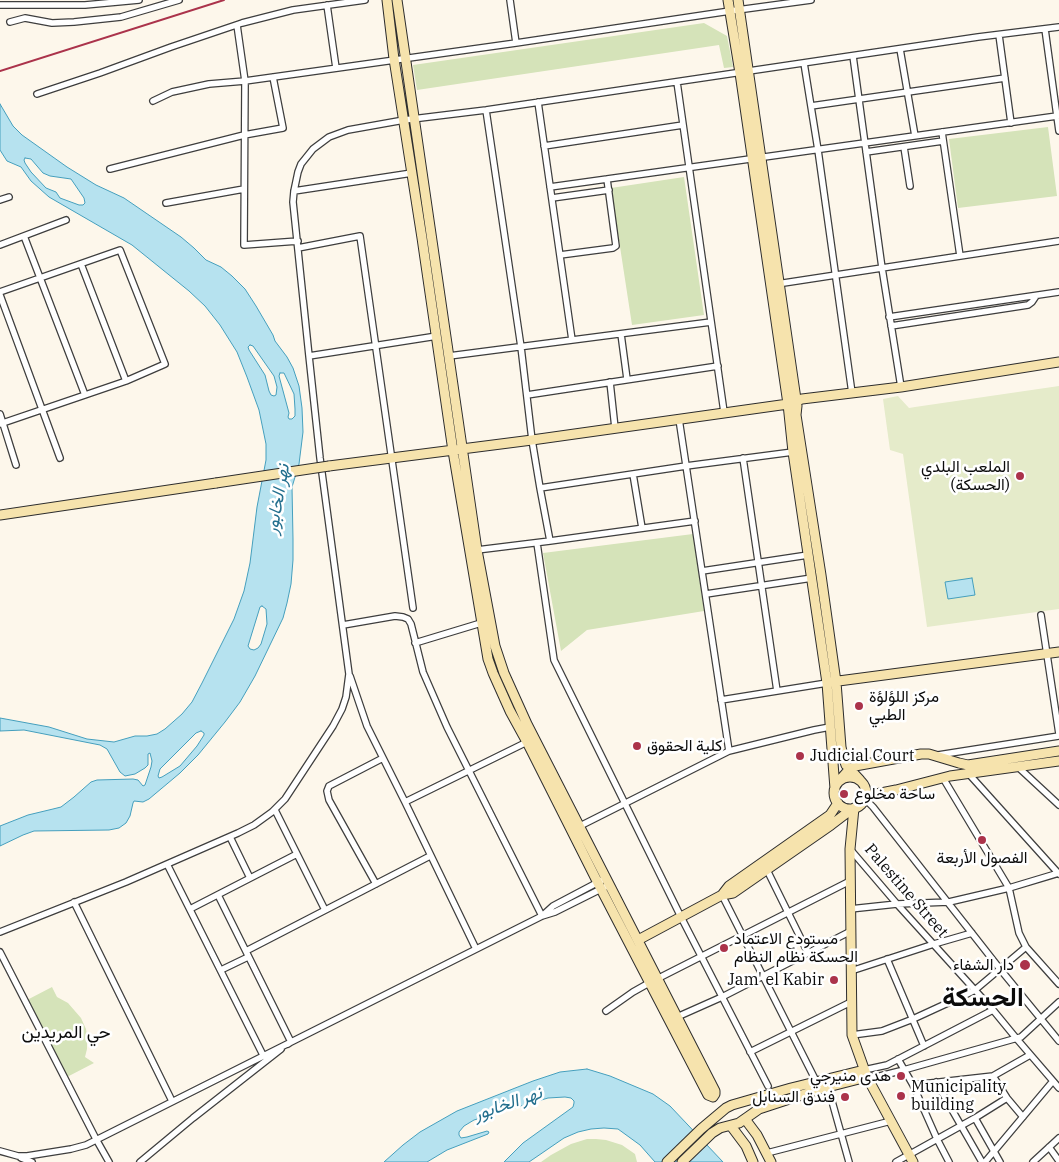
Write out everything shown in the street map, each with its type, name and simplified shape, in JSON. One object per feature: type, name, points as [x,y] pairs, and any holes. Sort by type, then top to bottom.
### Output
[{"type":"street","points":[[0,5],[84,5],[139,0]]},
{"type":"street","points":[[10,22],[25,18],[52,23],[121,17],[179,0]]},
{"type":"street","points":[[38,94],[237,25],[293,10],[365,0]]},
{"type":"street","points":[[387,0],[394,59],[436,336],[457,450],[473,550],[481,623],[488,659],[510,710],[599,886],[653,981],[708,1095],[713,1097],[715,1091],[677,1017],[653,981],[638,940],[527,724],[501,665],[473,550]]},
{"type":"street","points":[[397,0],[449,356],[457,450]]},
{"type":"street","points":[[510,0],[516,43]]},
{"type":"street","points":[[728,0],[744,72],[792,403],[793,452],[808,555],[832,682],[830,727],[837,785],[835,796],[838,803],[844,808],[853,808],[860,806],[865,798],[865,787],[844,761],[841,747],[821,575],[796,415],[792,403]]},
{"type":"street","points":[[738,0],[744,72]]},
{"type":"street","points":[[153,101],[172,92],[209,84],[245,81],[811,0]]},
{"type":"street","points":[[327,6],[336,68]]},
{"type":"street","points":[[237,25],[245,81],[244,245],[298,244],[360,236],[413,608]]},
{"type":"street","points":[[476,949],[362,714],[349,674],[325,499],[294,212],[294,191],[301,164],[313,149],[329,137],[348,130],[404,120],[486,110],[1059,27]]},
{"type":"street","points":[[1045,29],[1059,131]]},
{"type":"street","points":[[999,35],[1011,122]]},
{"type":"street","points":[[900,49],[915,136]]},
{"type":"street","points":[[853,56],[889,317],[901,387]]},
{"type":"street","points":[[804,63],[852,393]]},
{"type":"street","points":[[110,169],[283,128],[273,77]]},
{"type":"street","points":[[811,106],[1004,78]]},
{"type":"street","points":[[677,82],[724,412]]},
{"type":"street","points":[[538,102],[572,340]]},
{"type":"street","points":[[486,110],[521,347],[532,440],[550,541]]},
{"type":"street","points":[[550,187],[1057,116]]},
{"type":"street","points":[[544,146],[683,126]]},
{"type":"street","points":[[942,132],[960,256]]},
{"type":"street","points":[[866,152],[943,140]]},
{"type":"street","points":[[904,146],[910,186]]},
{"type":"street","points":[[294,191],[412,173]]},
{"type":"street","points":[[560,255],[616,246],[607,179]]},
{"type":"street","points":[[166,204],[244,189]]},
{"type":"street","points":[[552,198],[609,190]]},
{"type":"street","points":[[0,200],[10,197]]},
{"type":"street","points":[[0,245],[66,220]]},
{"type":"street","points":[[24,236],[85,395]]},
{"type":"street","points":[[775,284],[1059,241]]},
{"type":"street","points":[[2,423],[42,409],[126,381],[165,364],[120,250],[0,294],[42,409],[60,458]]},
{"type":"street","points":[[81,264],[126,381]]},
{"type":"street","points":[[889,317],[1059,292]]},
{"type":"street","points":[[891,326],[1028,305],[1036,296]]},
{"type":"street","points":[[449,356],[711,322]]},
{"type":"street","points":[[621,334],[627,379]]},
{"type":"street","points":[[309,356],[436,336]]},
{"type":"street","points":[[0,515],[329,466],[393,459],[792,403],[802,399],[901,387],[1059,362]]},
{"type":"street","points":[[527,394],[718,366]]},
{"type":"street","points":[[610,382],[616,428]]},
{"type":"street","points":[[0,414],[16,465]]},
{"type":"street","points":[[679,419],[729,751]]},
{"type":"street","points":[[540,488],[793,452]]},
{"type":"street","points":[[743,458],[777,691]]},
{"type":"street","points":[[633,474],[642,528]]},
{"type":"street","points":[[473,550],[694,521]]},
{"type":"street","points":[[537,543],[554,660],[701,957],[768,1086]]},
{"type":"street","points":[[702,571],[808,555]]},
{"type":"street","points":[[706,594],[812,578]]},
{"type":"street","points":[[934,756],[1059,735],[1041,615]]},
{"type":"street","points":[[343,625],[395,616],[408,619],[411,624],[420,663],[447,727],[542,916]]},
{"type":"street","points":[[415,643],[481,623]]},
{"type":"street","points":[[721,700],[832,682],[1059,652]]},
{"type":"street","points":[[0,932],[126,882],[230,837],[254,825],[275,810],[338,718],[346,697],[349,674]]},
{"type":"street","points":[[580,826],[729,751],[830,727]]},
{"type":"street","points":[[405,802],[527,742]]},
{"type":"street","points":[[841,747],[849,759],[859,765]]},
{"type":"street","points":[[837,785],[850,770],[859,765],[921,754],[968,765],[1059,751]]},
{"type":"street","points":[[376,884],[329,800],[326,791],[329,786],[383,758]]},
{"type":"street","points":[[865,798],[968,773],[1058,762]]},
{"type":"street","points":[[1018,767],[1059,806]]},
{"type":"street","points":[[850,909],[897,904],[949,902],[1009,888],[1059,873],[968,773]]},
{"type":"street","points":[[837,785],[844,778],[855,777],[860,780]]},
{"type":"street","points":[[943,778],[1009,888],[1019,933],[1026,947],[1059,984]]},
{"type":"street","points":[[865,798],[1059,1041]]},
{"type":"street","points":[[722,895],[729,886],[830,815],[838,803]]},
{"type":"street","points":[[853,808],[850,848],[852,1035],[866,1073],[911,1159]]},
{"type":"street","points":[[638,940],[722,895],[733,893],[853,808]]},
{"type":"street","points":[[275,810],[325,910]]},
{"type":"street","points":[[230,837],[250,878]]},
{"type":"street","name":"Palestine Street","points":[[850,848],[1059,1088]]},
{"type":"street","points":[[190,909],[297,854]]},
{"type":"street","points":[[220,970],[325,910],[430,856]]},
{"type":"street","points":[[167,864],[263,1055]]},
{"type":"street","points":[[767,870],[808,953]]},
{"type":"street","points":[[606,1011],[653,981],[850,881]]},
{"type":"street","points":[[0,1151],[18,1156],[27,1156],[79,1147],[96,1140],[542,916],[553,906],[608,882]]},
{"type":"street","points":[[218,895],[291,1042]]},
{"type":"street","points":[[722,895],[822,1086],[841,1134],[848,1162]]},
{"type":"street","points":[[74,902],[172,1101]]},
{"type":"street","points":[[677,1017],[722,997],[851,931]]},
{"type":"street","points":[[851,971],[972,933]]},
{"type":"street","points":[[852,1035],[882,1031],[913,1019],[975,990],[1026,947]]},
{"type":"street","points":[[0,952],[109,1162]]},
{"type":"street","points":[[887,959],[924,1046]]},
{"type":"street","points":[[750,1052],[851,1002]]},
{"type":"street","points":[[866,1073],[880,1076],[1021,1037],[1059,1002]]},
{"type":"street","points":[[682,1162],[708,1136],[720,1128],[739,1123],[764,1106],[887,1065],[993,1010]]},
{"type":"street","points":[[140,1162],[291,1042]]},
{"type":"street","points":[[913,1085],[993,1076],[1030,1055]]},
{"type":"street","points":[[898,1059],[913,1085],[949,1162]]},
{"type":"street","points":[[993,1076],[1023,1117]]},
{"type":"street","points":[[936,1082],[984,1162],[1053,1081]]},
{"type":"street","points":[[667,1162],[720,1112],[732,1105],[822,1086]]},
{"type":"street","points":[[896,1162],[911,1159],[937,1139],[1008,1098]]},
{"type":"street","points":[[975,1118],[1000,1162]]},
{"type":"street","points":[[745,1119],[757,1135],[771,1162]]},
{"type":"street","points":[[767,1153],[891,1121]]},
{"type":"street","points":[[731,1126],[746,1146],[753,1162]]},
{"type":"street","points":[[1033,1162],[1059,1138]]},
{"type":"street","points":[[1049,1147],[1059,1161]]},
{"type":"street","points":[[7,1153],[32,1162]]},
{"type":"green space","points":[[704,23],[727,36],[733,67],[724,68],[719,45],[417,90],[413,65]]},
{"type":"green space","points":[[1048,127],[1057,196],[958,208],[949,139]]},
{"type":"green space","points":[[684,177],[704,315],[632,325],[611,188]]},
{"type":"green space","points":[[1059,386],[1059,609],[927,627],[903,454],[890,450],[883,399],[898,396],[909,408]]},
{"type":"green space","points":[[693,534],[704,611],[587,630],[561,651],[543,553]]},
{"type":"green space","points":[[52,987],[57,997],[68,1003],[81,1018],[87,1036],[85,1057],[94,1063],[67,1077],[27,1000]]},
{"type":"green space","points":[[587,1139],[606,1140],[622,1145],[635,1154],[637,1162],[541,1162],[571,1144]]},
{"type":"water","name":"نهر الخابور","points":[[0,104],[13,126],[22,135],[96,185],[124,198],[181,237],[206,260],[221,267],[232,276],[245,289],[293,368],[299,386],[303,432],[299,464],[292,487],[293,560],[287,603],[283,618],[255,676],[240,702],[198,755],[180,773],[149,799],[143,802],[134,801],[130,816],[126,823],[119,828],[109,830],[34,831],[0,846],[0,826],[28,815],[61,807],[91,782],[97,780],[133,779],[138,780],[143,786],[145,785],[152,761],[150,753],[148,754],[148,765],[145,768],[135,774],[125,776],[120,772],[107,749],[100,745],[24,730],[0,731],[0,718],[49,727],[87,739],[114,742],[135,736],[157,734],[182,714],[192,702],[202,683],[234,619],[244,591],[266,460],[266,444],[259,410],[237,352],[205,306],[132,245],[49,197],[31,181],[21,167],[7,161],[0,150]],"holes":[[[25,158],[31,159],[43,173],[50,176],[71,179],[84,198],[85,203],[79,205],[60,198],[56,192],[46,188],[31,172],[24,160]],[[250,345],[253,346],[274,376],[277,387],[276,395],[271,395],[265,375],[248,347]],[[280,373],[284,373],[294,394],[295,416],[292,419],[288,417],[289,413],[279,376]],[[262,606],[266,609],[267,624],[261,644],[254,650],[248,646],[260,607]],[[201,731],[204,733],[197,746],[180,766],[159,778],[160,769],[196,733]]]},
{"type":"water","points":[[972,578],[975,595],[948,599],[945,582]]},
{"type":"water","name":"نهر الخابور","points":[[587,1069],[610,1076],[653,1094],[670,1106],[723,1162],[655,1162],[640,1145],[618,1129],[604,1128],[578,1132],[564,1138],[529,1162],[504,1162],[523,1143],[573,1107],[574,1101],[571,1098],[565,1097],[548,1098],[474,1120],[464,1126],[459,1132],[461,1138],[487,1131],[489,1132],[488,1134],[447,1150],[427,1162],[384,1162],[420,1132],[457,1111],[560,1072]]},
{"type":"railway","points":[[0,71],[224,0]]},
{"type":"place","name":"الملعب البلدي (الحسكة)","points":[[1020,476]]},
{"type":"place","name":"مركز اللؤلؤة الطبي","points":[[859,706]]},
{"type":"place","name":"كلية الحقوق","points":[[637,746]]},
{"type":"place","name":"Judicial Court","points":[[800,756]]},
{"type":"place","name":"ساحة مخلوع","points":[[844,794]]},
{"type":"place","name":"الفصول الأربعة","points":[[982,840]]},
{"type":"place","name":"مستودع الاعتماد الحسكة نظام النظام","points":[[724,948]]},
{"type":"place","name":"دار الشفاء","points":[[1025,965]]},
{"type":"place","name":"Jam' el Kabir","points":[[834,980]]},
{"type":"place","name":"هدى منيرجي","points":[[901,1076]]},
{"type":"place","name":"Municipality building","points":[[901,1096]]},
{"type":"place","name":"فندق السنابل","points":[[845,1097]]},
{"type":"district","name":"الحسكة","points":[[983,998]]},
{"type":"district","name":"حي المريدين","points":[[66,1033]]}]
